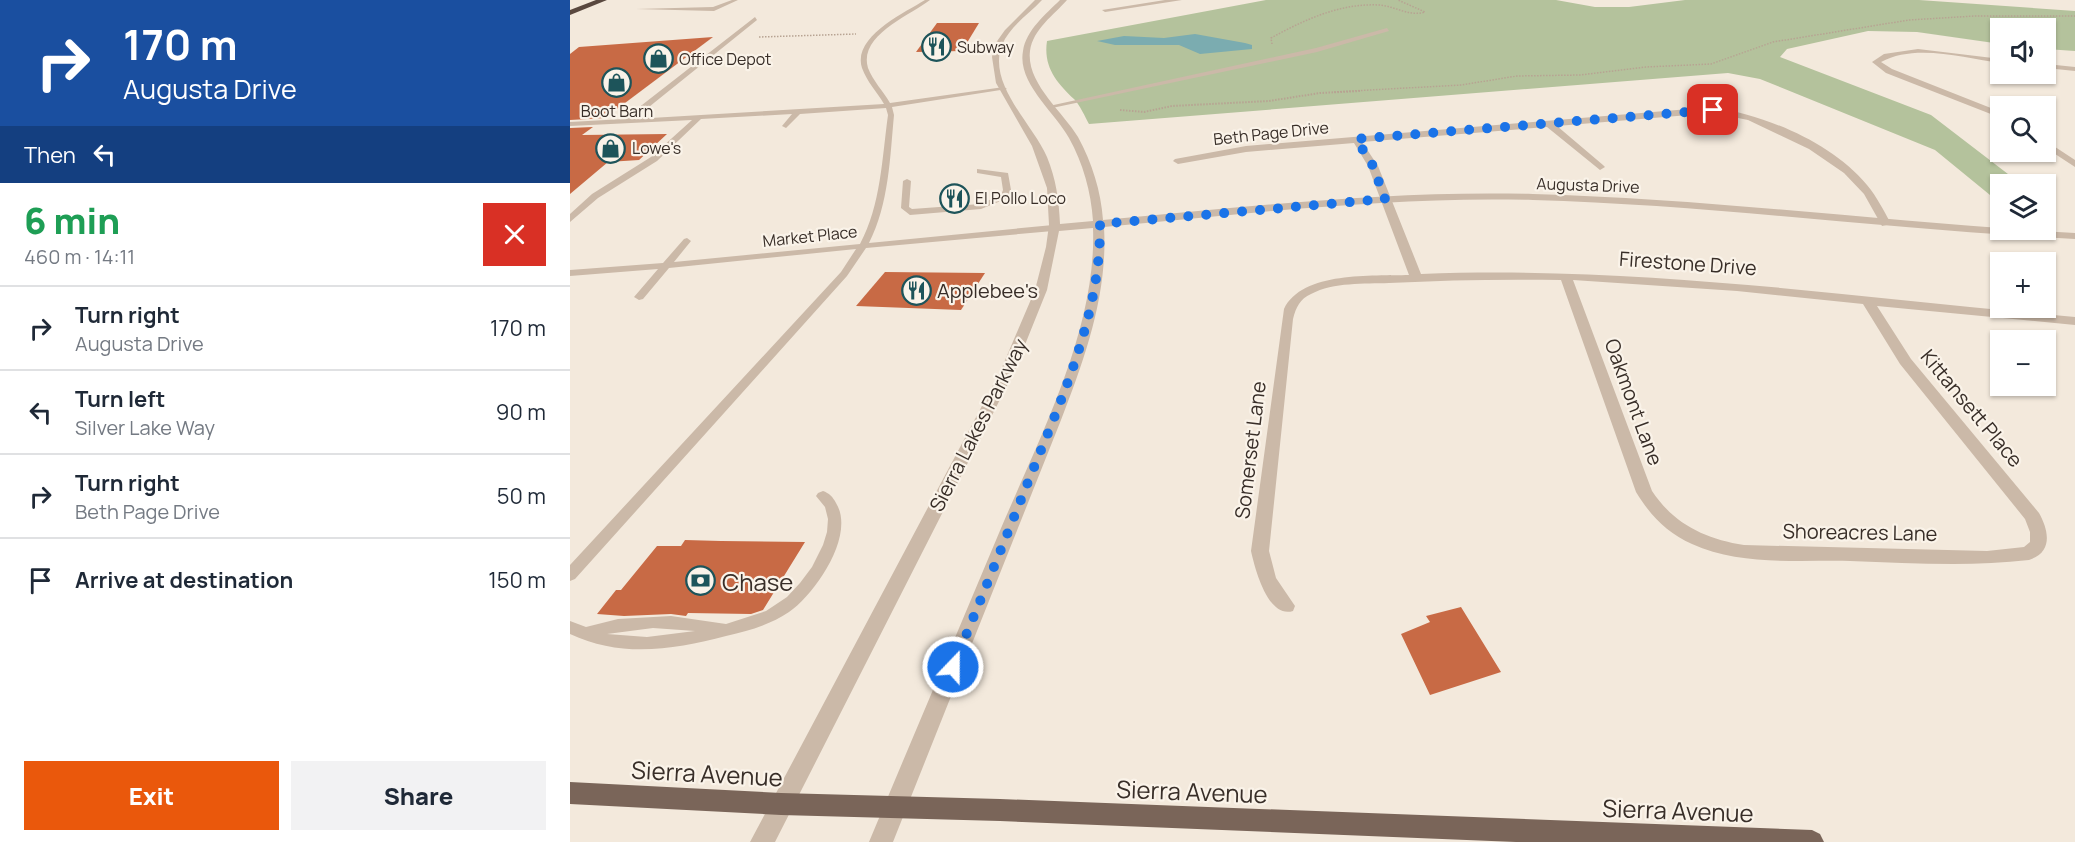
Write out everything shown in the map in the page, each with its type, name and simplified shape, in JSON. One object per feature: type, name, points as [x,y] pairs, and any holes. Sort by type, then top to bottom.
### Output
[{"type":"highway","points":[[570,6],[586,0]]},
{"type":"highway","points":[[570,13],[603,0]]},
{"type":"main road","name":"Sierra Avenue","points":[[570,793],[781,804],[1812,842]]},
{"type":"street","name":"Sierra Lakes Parkway","points":[[762,842],[1007,372],[1035,308],[1051,250],[1054,203],[1045,165],[1033,138],[1004,90],[996,69],[1000,43],[1018,19],[1039,0]]},
{"type":"street","points":[[881,842],[1055,418],[1090,312],[1099,262],[1100,224],[1096,193],[1084,158],[1032,78],[1026,58],[1029,40],[1064,0]]},
{"type":"street","points":[[1105,10],[1179,0]]},
{"type":"street","points":[[1990,60],[1923,51],[1880,58],[1876,64],[1990,111]]},
{"type":"street","points":[[2056,67],[2075,69]]},
{"type":"street","name":"Beth Page Drive","points":[[1178,161],[1222,152],[1356,139],[1686,110],[1727,111],[1760,122],[1839,164],[1862,185],[1886,224]]},
{"type":"street","points":[[1548,123],[1600,167]]},
{"type":"street","points":[[1356,139],[1373,166],[1416,278]]},
{"type":"street","points":[[2056,151],[2075,164]]},
{"type":"street","name":"Augusta Drive","points":[[1053,228],[1385,199],[1494,197],[1615,200],[1886,224],[2075,236]]},
{"type":"street","name":"Firestone Drive","points":[[1299,296],[1335,284],[1416,278],[1565,275],[1700,282],[2075,321]]},
{"type":"street","name":"Oakmont Lane","points":[[1565,275],[1644,492],[1664,520],[1680,532]]},
{"type":"street","name":"Somerset Lane","points":[[1286,606],[1267,580],[1260,551],[1287,319],[1293,302],[1299,296]]},
{"type":"street","name":"Kittansett Place","points":[[1867,300],[1905,361],[2022,501],[2039,532],[2039,544]]},
{"type":"street","name":"Shoreacres Lane","points":[[1680,532],[1721,549],[1744,552],[1987,558],[2029,553],[2039,544]]},
{"type":"lane","points":[[662,9],[683,0]]},
{"type":"lane","points":[[680,9],[700,0]]},
{"type":"lane","points":[[697,9],[718,0]]},
{"type":"lane","points":[[639,9],[717,9],[736,0]]},
{"type":"lane","points":[[570,575],[844,274],[865,246],[876,219],[891,115],[889,106],[866,73],[864,52],[871,40],[883,29],[928,0]]},
{"type":"lane","points":[[625,122],[755,19]]},
{"type":"lane","points":[[1052,106],[1317,50],[1387,30]]},
{"type":"lane","points":[[570,124],[889,106],[1004,90]]},
{"type":"lane","points":[[786,126],[798,112]]},
{"type":"lane","points":[[570,219],[595,196],[654,159],[698,118]]},
{"type":"lane","points":[[907,182],[905,208],[910,212],[981,206],[1005,196],[1007,190],[1005,175],[980,171]]},
{"type":"lane","name":"Market Place","points":[[570,273],[665,267],[1053,228]]},
{"type":"lane","points":[[639,297],[687,241]]},
{"type":"lane","points":[[577,630],[626,624],[692,625],[728,630],[773,615],[787,606],[806,586],[828,551],[835,530],[835,512],[823,496]]},
{"type":"path","points":[[1269,50],[1273,47],[1269,41],[1271,38],[1331,11],[1358,5],[1380,5],[1410,13],[1425,12],[1398,0]]},
{"type":"path","points":[[1102,96],[1104,104],[1109,108],[1144,112],[1172,106],[1269,101],[1320,93],[1471,84],[1517,76],[1580,75],[1646,67],[1711,64],[1773,42],[1909,20],[1975,16],[2075,16]]},
{"type":"path","points":[[756,37],[856,33]]},
{"type":"green space","points":[[1266,0],[1556,0],[1595,7],[1629,7],[1685,0],[1919,0],[2075,11],[2075,51],[2056,50],[2056,18],[1990,18],[1990,42],[1917,32],[1868,31],[1787,49],[1780,57],[1931,115],[2008,174],[1990,174],[1990,195],[1935,150],[1760,79],[1728,73],[1089,124],[1078,104],[1049,67],[1047,41]]},
{"type":"water","points":[[1195,34],[1245,43],[1252,45],[1252,49],[1200,54],[1179,45],[1115,45],[1097,41],[1124,36],[1164,38]]},
{"type":"building","points":[[937,23],[979,23],[962,51],[916,52]]},
{"type":"building","points":[[713,37],[605,118],[570,120],[570,54],[579,47]]},
{"type":"building","name":"Lowe's","points":[[593,127],[582,135],[667,134],[639,160],[608,162],[570,194],[570,128]]},
{"type":"building","name":"Applebee's","points":[[885,272],[985,273],[961,310],[856,306]]},
{"type":"building","name":"Chase","points":[[685,540],[805,542],[763,610],[751,614],[688,613],[686,616],[597,614],[616,590],[621,590],[657,546],[681,546]]},
{"type":"building","points":[[1461,607],[1501,672],[1430,695],[1401,634],[1430,622],[1426,616]]},
{"type":"place","name":"Subway","points":[[936,47]]},
{"type":"place","name":"Office Depot","points":[[658,59]]},
{"type":"place","name":"Boot Barn","points":[[617,83]]},
{"type":"place","name":"Lowe's","points":[[611,148]]},
{"type":"place","name":"El Pollo Loco","points":[[954,198]]},
{"type":"place","name":"Applebee's","points":[[916,290]]},
{"type":"place","name":"Chase","points":[[701,581]]},
{"type":"route","points":[[953,667],[1055,418],[1086,328],[1099,262],[1100,224],[1385,199],[1370,159],[1356,139],[1686,110],[1713,110]]}]
